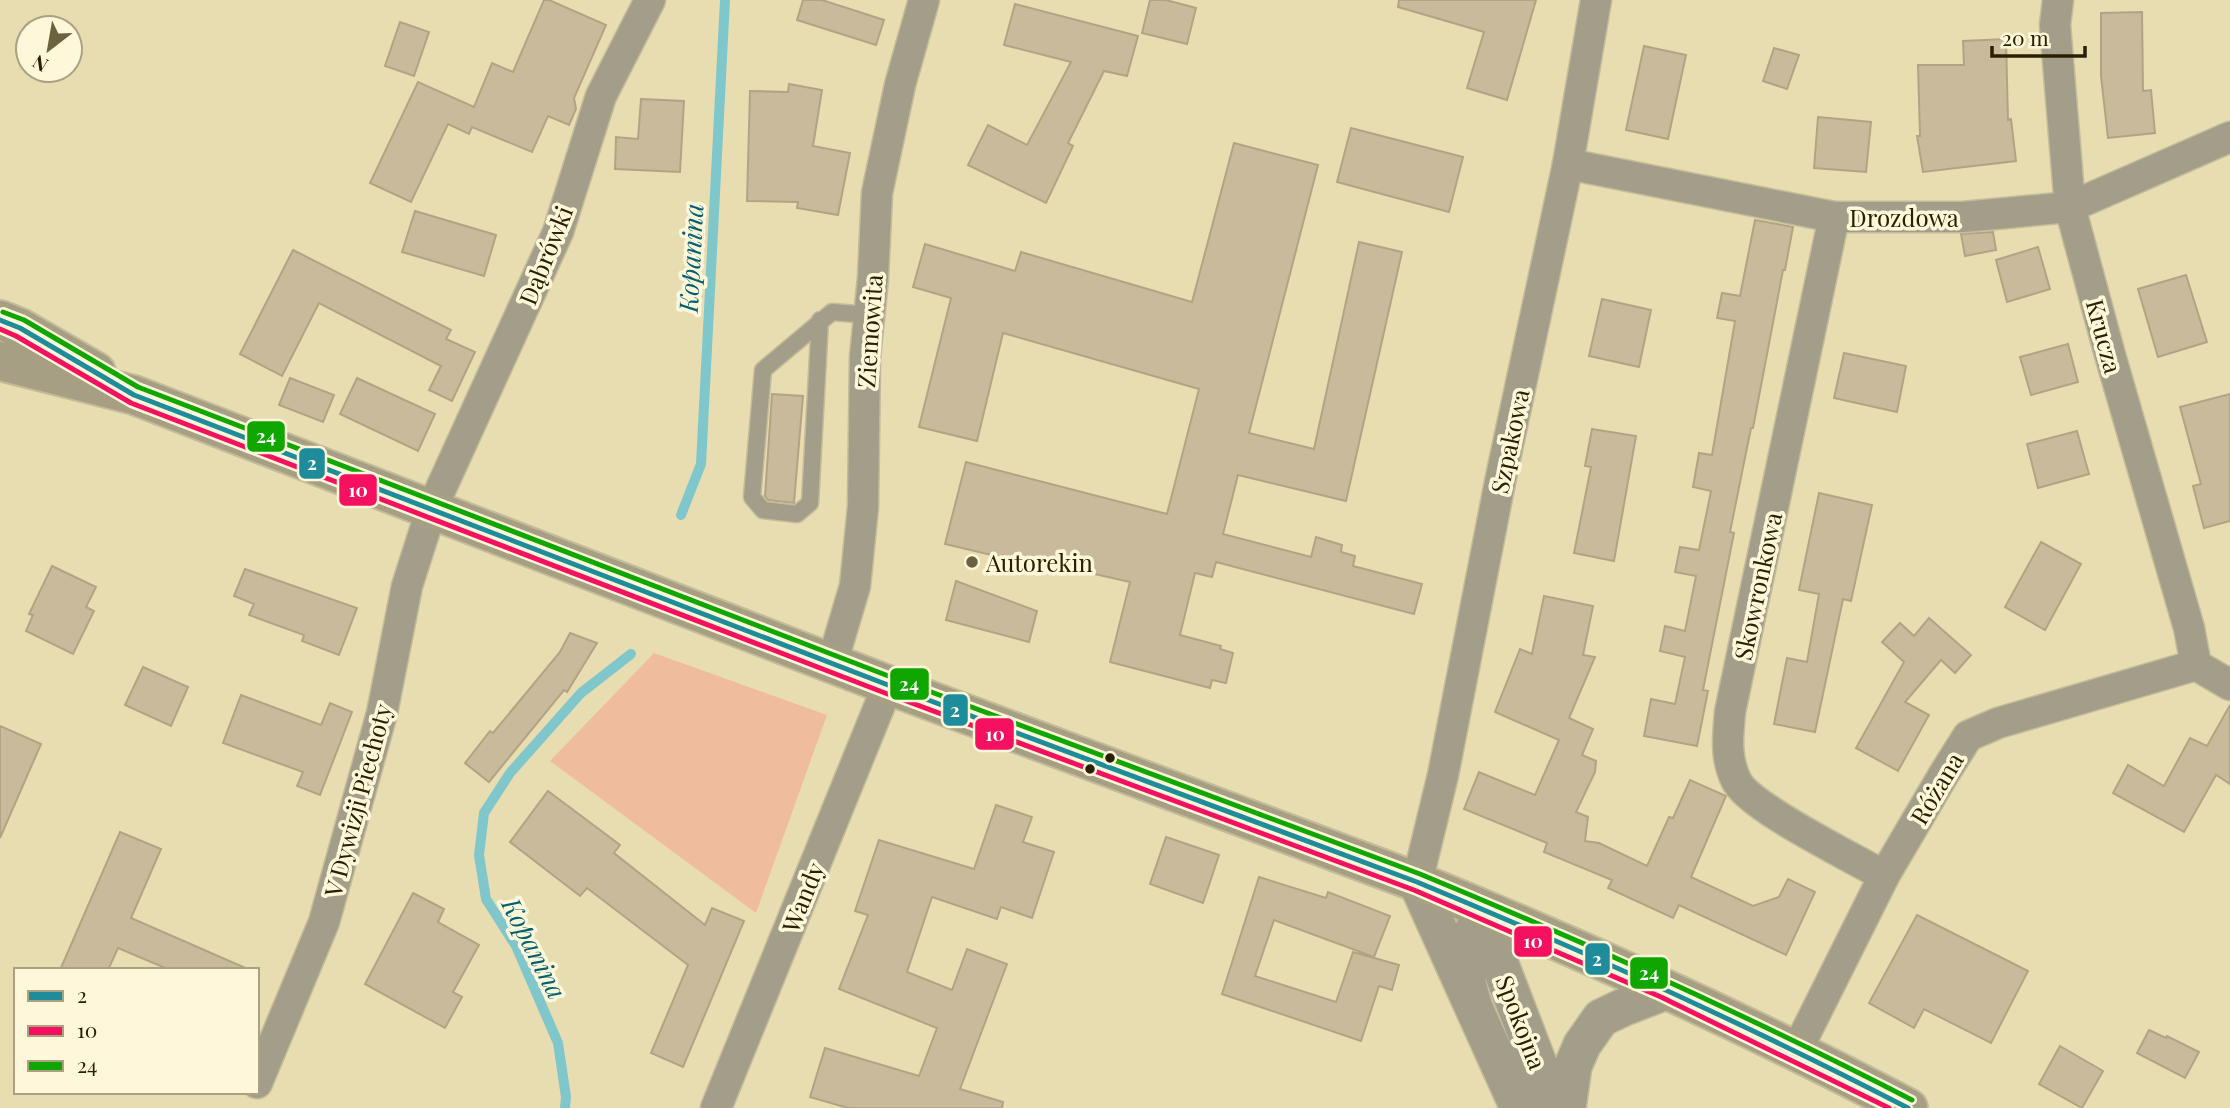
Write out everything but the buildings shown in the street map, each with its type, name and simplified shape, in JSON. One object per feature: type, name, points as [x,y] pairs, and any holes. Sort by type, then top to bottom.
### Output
[{"type":"main road","points":[[0,320],[20,328],[134,395]]},
{"type":"main road","points":[[0,361],[134,395],[888,685],[1417,882],[1668,990],[1797,1050],[1908,1108]]},
{"type":"street","name":"Dąbrówki","points":[[432,509],[558,232],[601,96],[650,0]]},
{"type":"street","name":"Ziemowita","points":[[832,663],[855,586],[863,507],[865,357],[877,193],[900,85],[924,0]]},
{"type":"street","name":"Szpakowa","points":[[1417,882],[1443,775],[1501,477],[1568,164],[1596,0]]},
{"type":"street","name":"Krucza","points":[[2058,0],[2055,24],[2070,206],[2189,628],[2196,665]]},
{"type":"street","name":"Drozdowa","points":[[1568,164],[1834,217],[1963,218],[2070,206],[2230,137]]},
{"type":"street","name":"Skowronkowa","points":[[1834,217],[1730,712],[1727,752],[1737,783],[1762,807],[1884,876]]},
{"type":"street","name":"V Dywizji Piechoty","points":[[259,1078],[331,899],[382,713],[407,586],[432,509]]},
{"type":"street","points":[[2196,665],[2230,685]]},
{"type":"street","name":"Różana","points":[[1797,1050],[1884,876],[1968,736],[1998,723],[2196,665]]},
{"type":"street","name":"Wandy","points":[[716,1108],[888,685]]},
{"type":"street","name":"Spokojna","points":[[1417,882],[1519,1108]]},
{"type":"street","name":"Spokojna","points":[[1473,1005],[1465,976],[1465,946],[1475,929],[1496,914],[1499,962],[1555,1108]]},
{"type":"street","name":"Spokojna","points":[[1567,1108],[1573,1066],[1582,1045],[1601,1018],[1668,990]]},
{"type":"lane","points":[[820,320],[810,503],[797,514],[763,510],[752,498],[763,370],[820,320],[832,312],[870,315]]},
{"type":"shaded area","points":[[654,653],[827,715],[756,913],[550,761]]},
{"type":"waterway","name":"Kopanina","points":[[681,515],[701,464],[725,0]]},
{"type":"waterway","name":"Kopanina","points":[[565,1108],[566,1097],[558,1043],[516,946],[486,899],[479,855],[484,813],[510,773],[581,693],[631,654]]},
{"type":"transit line","name":"24","points":[[3,312],[24,320],[138,387],[891,677],[1420,874],[1668,982],[1791,1039],[1912,1100]]},
{"type":"transit line","name":"2","points":[[0,320],[20,328],[134,395],[888,685],[1417,882],[1665,990],[1908,1108]]},
{"type":"transit line","name":"10","points":[[0,329],[131,403],[885,693],[1414,890],[1661,997],[1889,1108]]},
{"type":"place","name":"Autorekin","points":[[972,562]]}]
